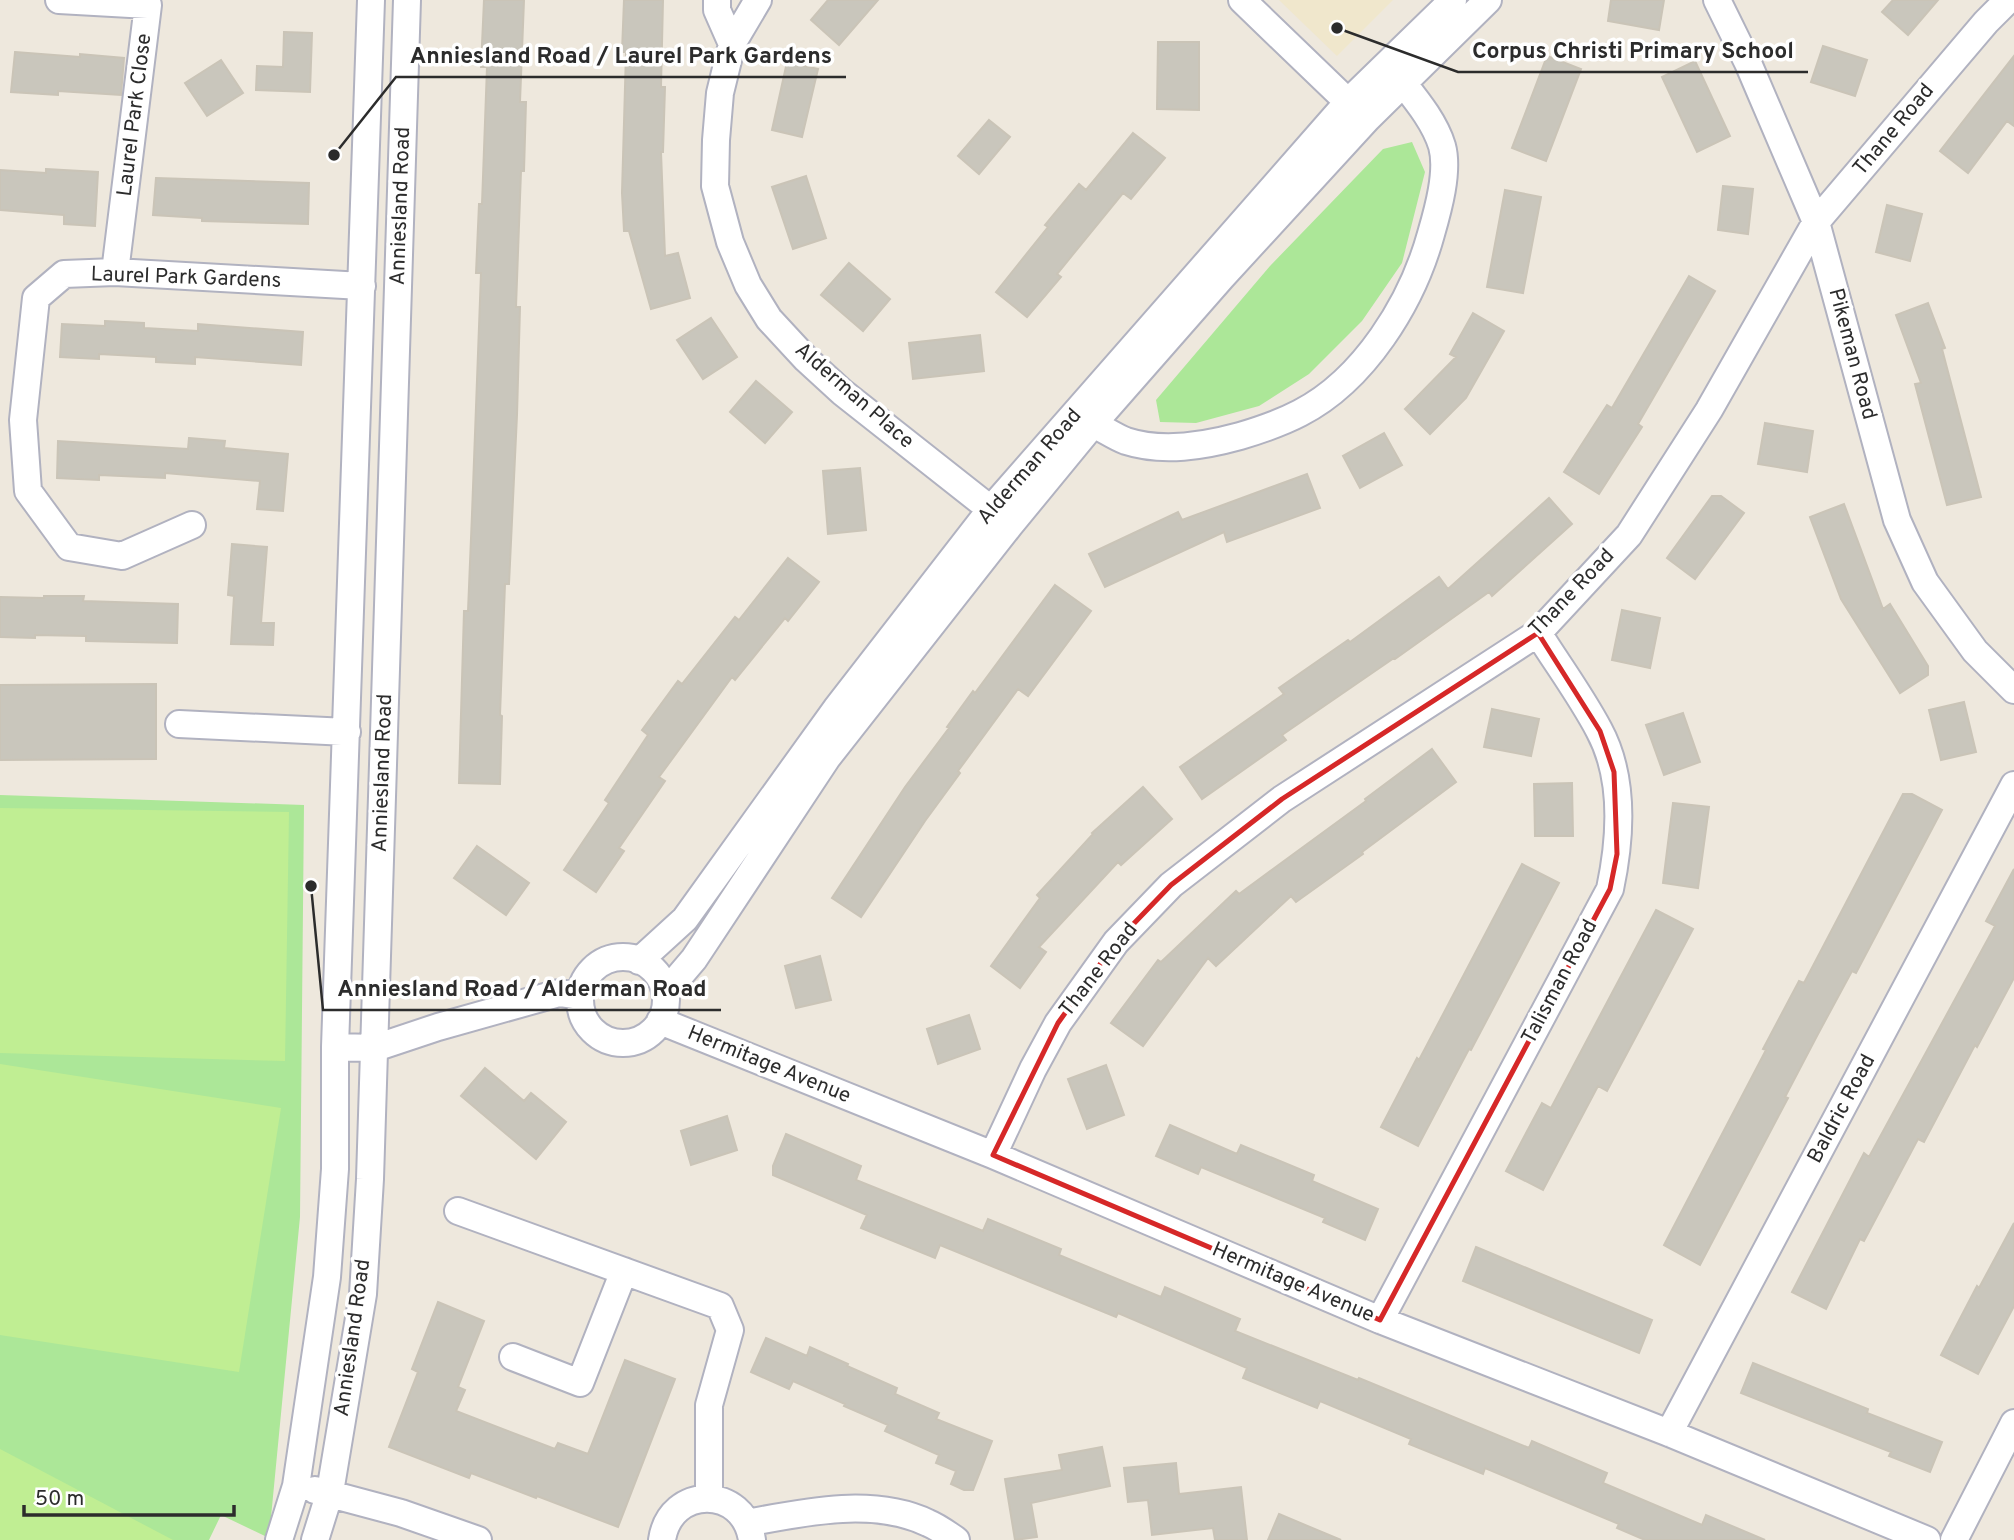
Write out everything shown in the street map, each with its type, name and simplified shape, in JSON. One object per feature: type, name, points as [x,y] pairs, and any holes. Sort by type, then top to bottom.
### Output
[{"type":"street","name":"Laurel Park Close","points":[[60,0],[148,5],[116,272]]},
{"type":"street","name":"Anniesland Road","points":[[279,1540],[296,1486],[327,1277],[335,1169],[335,1047],[371,0]]},
{"type":"street","name":"Anniesland Road","points":[[315,1540],[330,1492],[363,1294],[375,1048],[407,0]]},
{"type":"street","points":[[717,0],[717,10],[732,44]]},
{"type":"street","name":"Alderman Place","points":[[758,0],[732,44],[720,93],[716,140],[715,186],[730,243],[748,285],[769,318],[806,359],[842,392],[1001,517]]},
{"type":"street","points":[[1242,0],[1348,102]]},
{"type":"street","name":"Alderman Road","points":[[639,961],[685,919],[836,709],[1001,517],[1348,102],[1453,0]]},
{"type":"street","name":"Alderman Road","points":[[665,993],[694,959],[827,758],[1001,517],[1093,424],[1222,277],[1367,119],[1488,0]]},
{"type":"street","name":"Pikeman Road","points":[[1717,0],[1748,63],[1816,222],[1897,520],[1925,582],[1975,651],[2014,690]]},
{"type":"street","name":"Thane Road","points":[[993,1155],[1033,1069],[1058,1023],[1116,942],[1171,885],[1282,799],[1538,633],[1629,535],[1709,410],[1816,222],[1986,22],[2008,0]]},
{"type":"street","points":[[370,32],[406,30]]},
{"type":"street","name":"Alderman Road","points":[[1093,424],[1124,440],[1151,447],[1181,447],[1226,440],[1264,429],[1300,413],[1332,392],[1358,366],[1379,341],[1405,300],[1427,250],[1438,211],[1443,149],[1437,132],[1403,83]]},
{"type":"street","name":"Laurel Park Gardens","points":[[192,525],[122,556],[69,547],[28,491],[23,420],[36,298],[64,274],[116,272],[362,286]]},
{"type":"street","name":"Talisman Road","points":[[1380,1321],[1610,889],[1617,854],[1618,811],[1614,772],[1600,731],[1538,633]]},
{"type":"street","points":[[179,724],[347,732]]},
{"type":"street","name":"Baldric Road","points":[[1669,1433],[2014,785]]},
{"type":"street","points":[[613,959],[639,961],[651,968],[660,979],[665,993],[665,1007],[660,1021],[651,1033],[639,1041],[610,1041],[587,1024],[581,1010],[580,996],[584,983],[591,972],[613,959]]},
{"type":"street","points":[[335,1047],[375,1048],[559,993],[580,996]]},
{"type":"street","name":"Hermitage Avenue","points":[[660,1021],[993,1155],[1380,1321],[1669,1433],[1927,1540]]},
{"type":"street","points":[[458,1211],[720,1306],[730,1330],[709,1405],[709,1498]]},
{"type":"street","points":[[513,1357],[580,1383],[624,1271]]},
{"type":"street","points":[[1954,1540],[2014,1423]]},
{"type":"street","points":[[296,1486],[330,1492],[401,1513],[478,1540]]},
{"type":"street","points":[[662,1540],[663,1530],[670,1517],[681,1506],[694,1500],[709,1498],[721,1501],[740,1513],[750,1531],[810,1511],[882,1509],[928,1522],[956,1540]]},
{"type":"highlighted area","points":[[1538,633],[1600,731],[1614,772],[1617,854],[1610,889],[1380,1320],[993,1155],[1058,1023],[1116,942],[1171,885],[1282,799]]},
{"type":"shaded area","points":[[1279,0],[1393,0],[1337,56]]},
{"type":"green space","points":[[1412,142],[1425,172],[1402,263],[1362,321],[1309,374],[1259,406],[1196,423],[1160,422],[1156,400],[1270,266],[1383,149]]},
{"type":"green space","points":[[0,795],[304,805],[300,1217],[269,1538],[221,1515],[209,1540],[0,1540]]},
{"type":"green space","points":[[0,808],[289,812],[285,1061],[0,1053]]},
{"type":"green space","points":[[0,1064],[281,1108],[239,1372],[0,1335]]},
{"type":"green space","points":[[0,1449],[173,1540],[0,1540]]},
{"type":"building","points":[[484,0],[524,0],[520,102],[526,102],[516,307],[520,307],[517,415],[509,584],[505,584],[500,784],[459,783],[464,611],[468,611],[481,273],[476,273],[479,204],[482,204],[487,67],[481,67]]},
{"type":"building","points":[[624,0],[663,0],[661,87],[665,87],[661,152],[665,256],[678,253],[690,298],[651,309],[629,231],[624,231]]},
{"type":"building","points":[[828,0],[878,0],[839,45],[811,20]]},
{"type":"building","points":[[1611,0],[1664,0],[1659,30],[1608,21]]},
{"type":"building","points":[[1893,0],[1938,0],[1908,35],[1882,12]]},
{"type":"building","points":[[284,32],[312,33],[310,92],[256,90],[257,66],[283,67]]},
{"type":"building","points":[[1158,42],[1199,42],[1199,110],[1157,109]]},
{"type":"building","points":[[1823,46],[1867,60],[1855,96],[1811,82]]},
{"type":"building","points":[[15,52],[124,58],[121,95],[58,91],[58,95],[11,92]]},
{"type":"building","points":[[1547,56],[1581,69],[1546,161],[1512,148]]},
{"type":"building","points":[[2014,56],[2014,126],[2007,121],[1968,173],[1940,151]]},
{"type":"building","points":[[221,60],[243,93],[207,116],[185,83]]},
{"type":"building","points":[[1695,61],[1730,136],[1697,152],[1662,77]]},
{"type":"building","points":[[787,62],[818,69],[802,137],[772,130]]},
{"type":"building","points":[[989,120],[1010,137],[979,174],[958,156]]},
{"type":"building","points":[[1133,133],[1165,158],[1131,199],[1123,193],[1057,274],[1061,277],[1027,317],[996,292],[1079,184],[1086,190]]},
{"type":"building","points":[[46,169],[98,172],[95,226],[64,224],[64,215],[0,210],[0,170],[46,173]]},
{"type":"building","points":[[806,176],[826,238],[793,249],[772,187]]},
{"type":"building","points":[[156,178],[309,183],[308,224],[202,221],[202,218],[153,215]]},
{"type":"building","points":[[1723,186],[1753,189],[1748,234],[1718,230]]},
{"type":"building","points":[[1505,190],[1541,197],[1523,293],[1487,287]]},
{"type":"building","points":[[1887,205],[1922,214],[1910,261],[1876,252]]},
{"type":"building","points":[[849,263],[890,299],[863,331],[821,295]]},
{"type":"building","points":[[1689,276],[1715,291],[1638,424],[1642,427],[1599,494],[1564,472],[1607,405],[1612,408]]},
{"type":"building","points":[[1928,303],[1945,348],[1942,349],[1981,497],[1947,505],[1915,384],[1921,383],[1896,315]]},
{"type":"building","points":[[1473,313],[1504,331],[1466,398],[1430,434],[1405,409],[1456,357],[1450,354]]},
{"type":"building","points":[[711,318],[737,357],[703,379],[677,340]]},
{"type":"building","points":[[105,321],[144,323],[144,328],[198,331],[198,324],[303,332],[301,365],[195,357],[195,364],[156,362],[156,357],[99,354],[99,359],[60,357],[62,324],[105,326]]},
{"type":"building","points":[[980,335],[984,371],[913,379],[909,343]]},
{"type":"building","points":[[756,381],[792,412],[765,443],[730,412]]},
{"type":"building","points":[[1765,423],[1813,431],[1807,472],[1758,464]]},
{"type":"building","points":[[1384,433],[1402,465],[1360,488],[1343,456]]},
{"type":"building","points":[[189,438],[225,441],[224,448],[288,454],[283,511],[257,509],[260,481],[165,473],[165,478],[99,475],[99,480],[57,478],[58,441],[188,449]]},
{"type":"building","points":[[860,468],[866,530],[828,534],[823,471]]},
{"type":"building","points":[[1307,474],[1320,508],[1227,542],[1224,532],[1105,587],[1089,554],[1178,512],[1182,520]]},
{"type":"building","points":[[1712,496],[1721,496],[1744,513],[1695,579],[1667,558]]},
{"type":"building","points":[[1549,498],[1572,524],[1492,596],[1489,592],[1282,735],[1286,740],[1202,799],[1180,767],[1284,694],[1279,688],[1348,640],[1350,642],[1439,577],[1448,589]]},
{"type":"building","points":[[1844,504],[1883,609],[1890,604],[1928,666],[1928,675],[1900,693],[1841,599],[1810,517]]},
{"type":"building","points":[[232,544],[267,547],[261,623],[274,623],[273,645],[231,644],[234,596],[228,595]]},
{"type":"building","points":[[788,558],[819,582],[788,621],[785,618],[735,680],[732,677],[659,777],[665,781],[619,848],[624,851],[596,892],[564,870],[609,803],[605,800],[648,735],[642,730],[678,681],[682,684],[735,617],[739,620]]},
{"type":"building","points":[[1055,585],[1091,611],[1028,696],[1018,689],[958,771],[960,773],[861,917],[832,898],[905,787],[949,728],[947,727]]},
{"type":"building","points":[[84,596],[83,601],[178,604],[177,643],[86,641],[86,636],[0,637],[0,597]]},
{"type":"building","points":[[1622,610],[1660,618],[1650,668],[1612,660]]},
{"type":"building","points":[[156,684],[156,759],[0,760],[0,685]]},
{"type":"building","points":[[1964,702],[1976,752],[1941,760],[1929,710]]},
{"type":"building","points":[[1492,709],[1539,719],[1531,756],[1484,747]]},
{"type":"building","points":[[1683,713],[1700,762],[1664,775],[1646,725]]},
{"type":"building","points":[[1432,749],[1456,782],[1296,902],[1291,896],[1216,966],[1208,958],[1143,1046],[1111,1023],[1158,960],[1161,962],[1236,891],[1239,894]]},
{"type":"building","points":[[1572,783],[1573,836],[1535,836],[1534,784]]},
{"type":"building","points":[[1143,787],[1172,819],[1121,865],[1118,862],[1039,947],[1046,952],[1020,988],[991,966],[1040,898],[1037,895],[1092,833]]},
{"type":"building","points":[[1903,794],[1912,794],[1942,810],[1856,973],[1852,971],[1818,1034],[1785,1097],[1788,1098],[1700,1265],[1664,1245],[1799,981],[1804,983]]},
{"type":"building","points":[[1673,803],[1709,807],[1698,888],[1663,883]]},
{"type":"building","points":[[477,846],[529,883],[506,915],[454,878]]},
{"type":"building","points":[[1522,864],[1559,883],[1418,1146],[1381,1127]]},
{"type":"building","points":[[2014,869],[2014,978],[1924,1142],[1918,1139],[1864,1241],[1860,1239],[1826,1309],[1792,1292],[1864,1153],[1869,1157],[1995,926],[1986,921]]},
{"type":"building","points":[[1656,910],[1693,929],[1607,1091],[1598,1086],[1543,1190],[1506,1171],[1542,1103],[1551,1108]]},
{"type":"building","points":[[820,956],[831,1000],[796,1008],[785,966]]},
{"type":"building","points":[[969,1015],[980,1049],[938,1064],[927,1029]]},
{"type":"building","points":[[1106,1065],[1124,1115],[1087,1129],[1068,1079]]},
{"type":"building","points":[[485,1068],[524,1101],[531,1093],[566,1122],[536,1159],[461,1096]]},
{"type":"building","points":[[727,1116],[737,1150],[691,1165],[681,1131]]},
{"type":"building","points":[[1170,1125],[1237,1154],[1241,1145],[1314,1175],[1312,1181],[1378,1209],[1365,1240],[1323,1222],[1325,1218],[1201,1167],[1198,1174],[1156,1156]]},
{"type":"building","points":[[786,1134],[861,1166],[856,1180],[983,1231],[988,1219],[1061,1249],[1059,1255],[1161,1297],[1165,1287],[1240,1319],[1235,1331],[1358,1380],[1359,1378],[1529,1448],[1532,1441],[1607,1473],[1603,1483],[1702,1525],[1706,1515],[1765,1540],[1645,1540],[1617,1528],[1619,1524],[1485,1468],[1483,1474],[1409,1444],[1411,1439],[1320,1401],[1317,1408],[1243,1378],[1247,1368],[1118,1313],[1116,1317],[940,1245],[935,1258],[861,1228],[867,1215],[773,1175],[773,1166]]},
{"type":"building","points":[[2014,1223],[2014,1306],[1978,1374],[1941,1355]]},
{"type":"building","points":[[1476,1247],[1652,1320],[1639,1353],[1463,1281]]},
{"type":"building","points":[[438,1302],[484,1321],[458,1387],[465,1390],[456,1411],[555,1449],[558,1443],[588,1454],[625,1360],[675,1379],[618,1527],[471,1473],[469,1478],[389,1447],[418,1372],[412,1369]]},
{"type":"building","points":[[766,1338],[807,1356],[810,1347],[848,1364],[847,1366],[897,1388],[895,1394],[939,1413],[936,1419],[992,1441],[973,1490],[964,1490],[951,1484],[956,1471],[936,1463],[939,1455],[885,1431],[888,1425],[793,1381],[789,1389],[751,1372]]},
{"type":"building","points":[[1753,1363],[1868,1409],[1867,1413],[1942,1442],[1930,1472],[1889,1456],[1891,1452],[1741,1393]]},
{"type":"building","points":[[1102,1447],[1110,1486],[1031,1503],[1037,1537],[1015,1540],[1005,1479],[1062,1470],[1059,1455]]},
{"type":"building","points":[[1176,1463],[1179,1494],[1241,1487],[1247,1540],[1215,1540],[1213,1528],[1152,1535],[1148,1500],[1128,1502],[1124,1468]]},
{"type":"building","points":[[1279,1514],[1341,1540],[1268,1540]]},
{"type":"place","name":"Corpus Christi Primary School","points":[[1337,28]]},
{"type":"place","name":"Anniesland Road / Laurel Park Gardens","points":[[334,155]]},
{"type":"place","name":"Anniesland Road / Alderman Road","points":[[311,886]]}]
